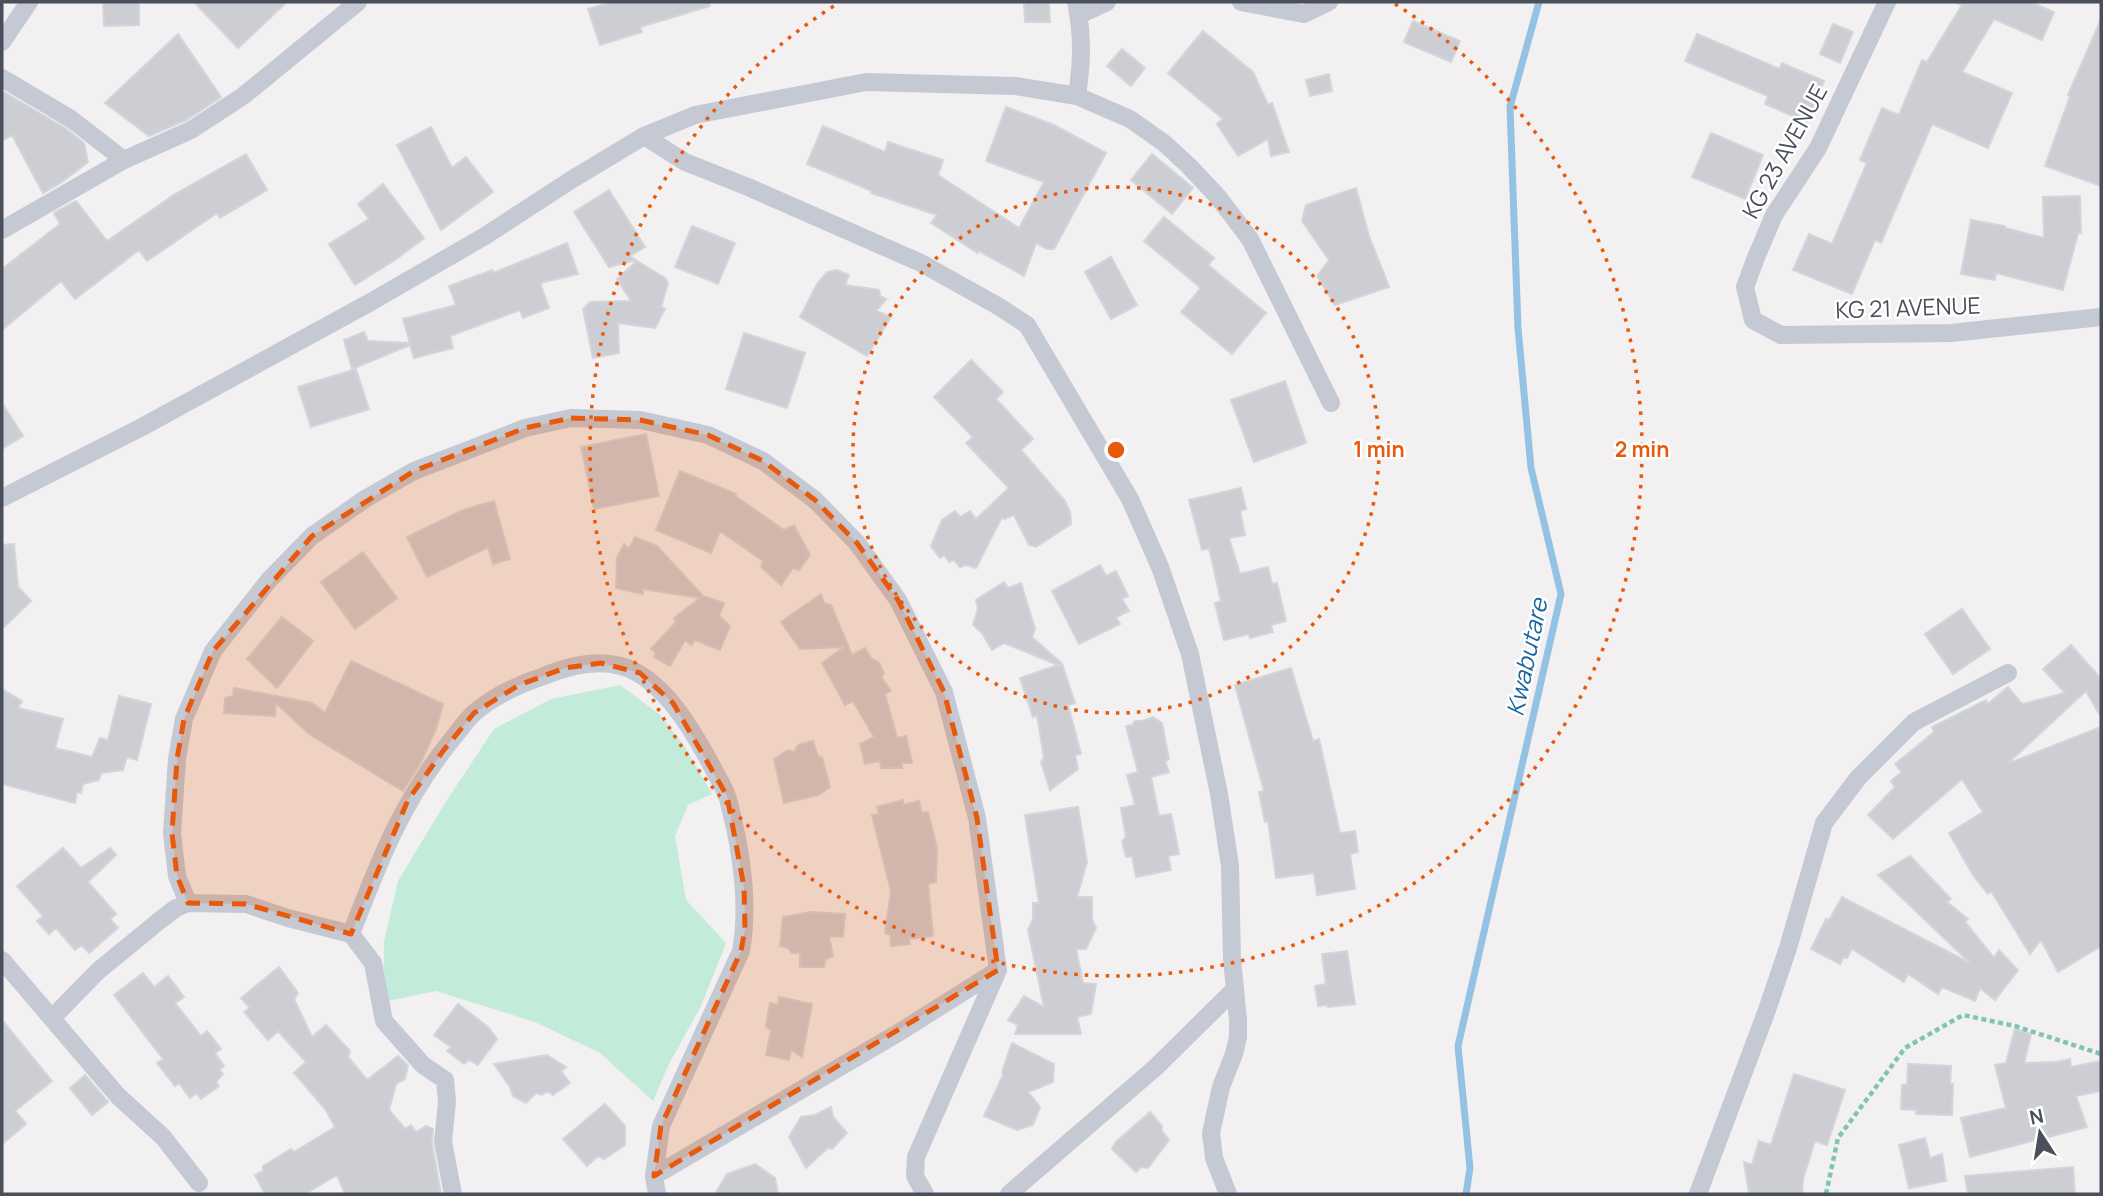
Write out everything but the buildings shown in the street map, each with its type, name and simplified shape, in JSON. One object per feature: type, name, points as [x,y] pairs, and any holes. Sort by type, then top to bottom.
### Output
[{"type":"street","points":[[2,42],[29,2]]},
{"type":"street","points":[[2,230],[124,160],[191,130],[243,96],[358,2]]},
{"type":"street","points":[[1077,96],[1082,58],[1077,8],[1107,2]]},
{"type":"street","points":[[1241,2],[1304,14],[1329,2]]},
{"type":"street","name":"KG 23 AVENUE","points":[[1745,287],[1774,215],[1818,148],[1887,2]]},
{"type":"street","points":[[2,78],[71,119],[124,160]]},
{"type":"street","points":[[2,498],[142,427],[369,303],[485,236],[644,136],[695,115],[866,82],[1015,86],[1077,96],[1130,119],[1164,143],[1218,197],[1250,239],[1331,402]]},
{"type":"street","points":[[644,136],[685,162],[921,263],[1027,325],[1130,499],[1160,567],[1191,654],[1219,794],[1230,866],[1238,1037],[1210,1133],[1214,1158],[1228,1194]]},
{"type":"street","name":"KG 21 AVENUE","points":[[1745,287],[1753,320],[1781,335],[1951,333],[2101,317]]},
{"type":"street","points":[[188,903],[177,876],[172,833],[177,759],[184,719],[213,651],[269,580],[312,536],[365,499],[414,471],[525,428],[571,418],[640,421],[708,435],[762,461],[814,500],[857,543],[898,600],[944,692],[977,818],[998,970],[916,1157],[915,1176],[925,1194]]},
{"type":"street","points":[[351,934],[387,843],[408,800],[474,713],[519,685],[565,668],[601,663],[622,666],[639,673],[673,704],[702,748],[727,796],[744,887],[745,929],[741,951],[661,1126],[654,1176],[657,1194]]},
{"type":"street","points":[[1699,1194],[1788,948],[1824,822],[1858,778],[1914,722],[2008,673]]},
{"type":"street","points":[[52,1018],[98,971],[176,908],[188,903],[246,904],[351,934],[373,963],[384,1021],[423,1065],[444,1080],[446,1101],[443,1142],[453,1194]]},
{"type":"street","points":[[2,960],[118,1096],[163,1137],[200,1183]]},
{"type":"street","points":[[654,1176],[898,1033],[998,970]]},
{"type":"street","points":[[1009,1194],[1156,1068],[1234,990]]},
{"type":"path","points":[[1826,1194],[1838,1138],[1905,1048],[1963,1015],[2015,1026],[2101,1054]]},
{"type":"highlighted area","points":[[571,418],[640,420],[708,435],[763,461],[815,500],[857,543],[898,600],[944,692],[977,818],[998,970],[654,1176],[661,1126],[741,951],[745,929],[744,887],[727,796],[673,703],[640,673],[601,663],[565,668],[519,685],[474,713],[408,800],[351,934],[246,904],[188,903],[177,876],[172,833],[177,759],[184,719],[213,651],[312,536],[414,471],[525,428]]},
{"type":"green space","points":[[620,685],[659,714],[685,747],[712,794],[688,805],[675,836],[686,900],[726,943],[701,1006],[669,1064],[653,1101],[600,1053],[535,1022],[436,991],[383,1002],[384,942],[398,881],[494,729],[551,699]]},
{"type":"waterway","name":"Kwabutare","points":[[1466,1194],[1470,1168],[1458,1046],[1561,594],[1531,468],[1518,328],[1510,107],[1539,2]]}]
